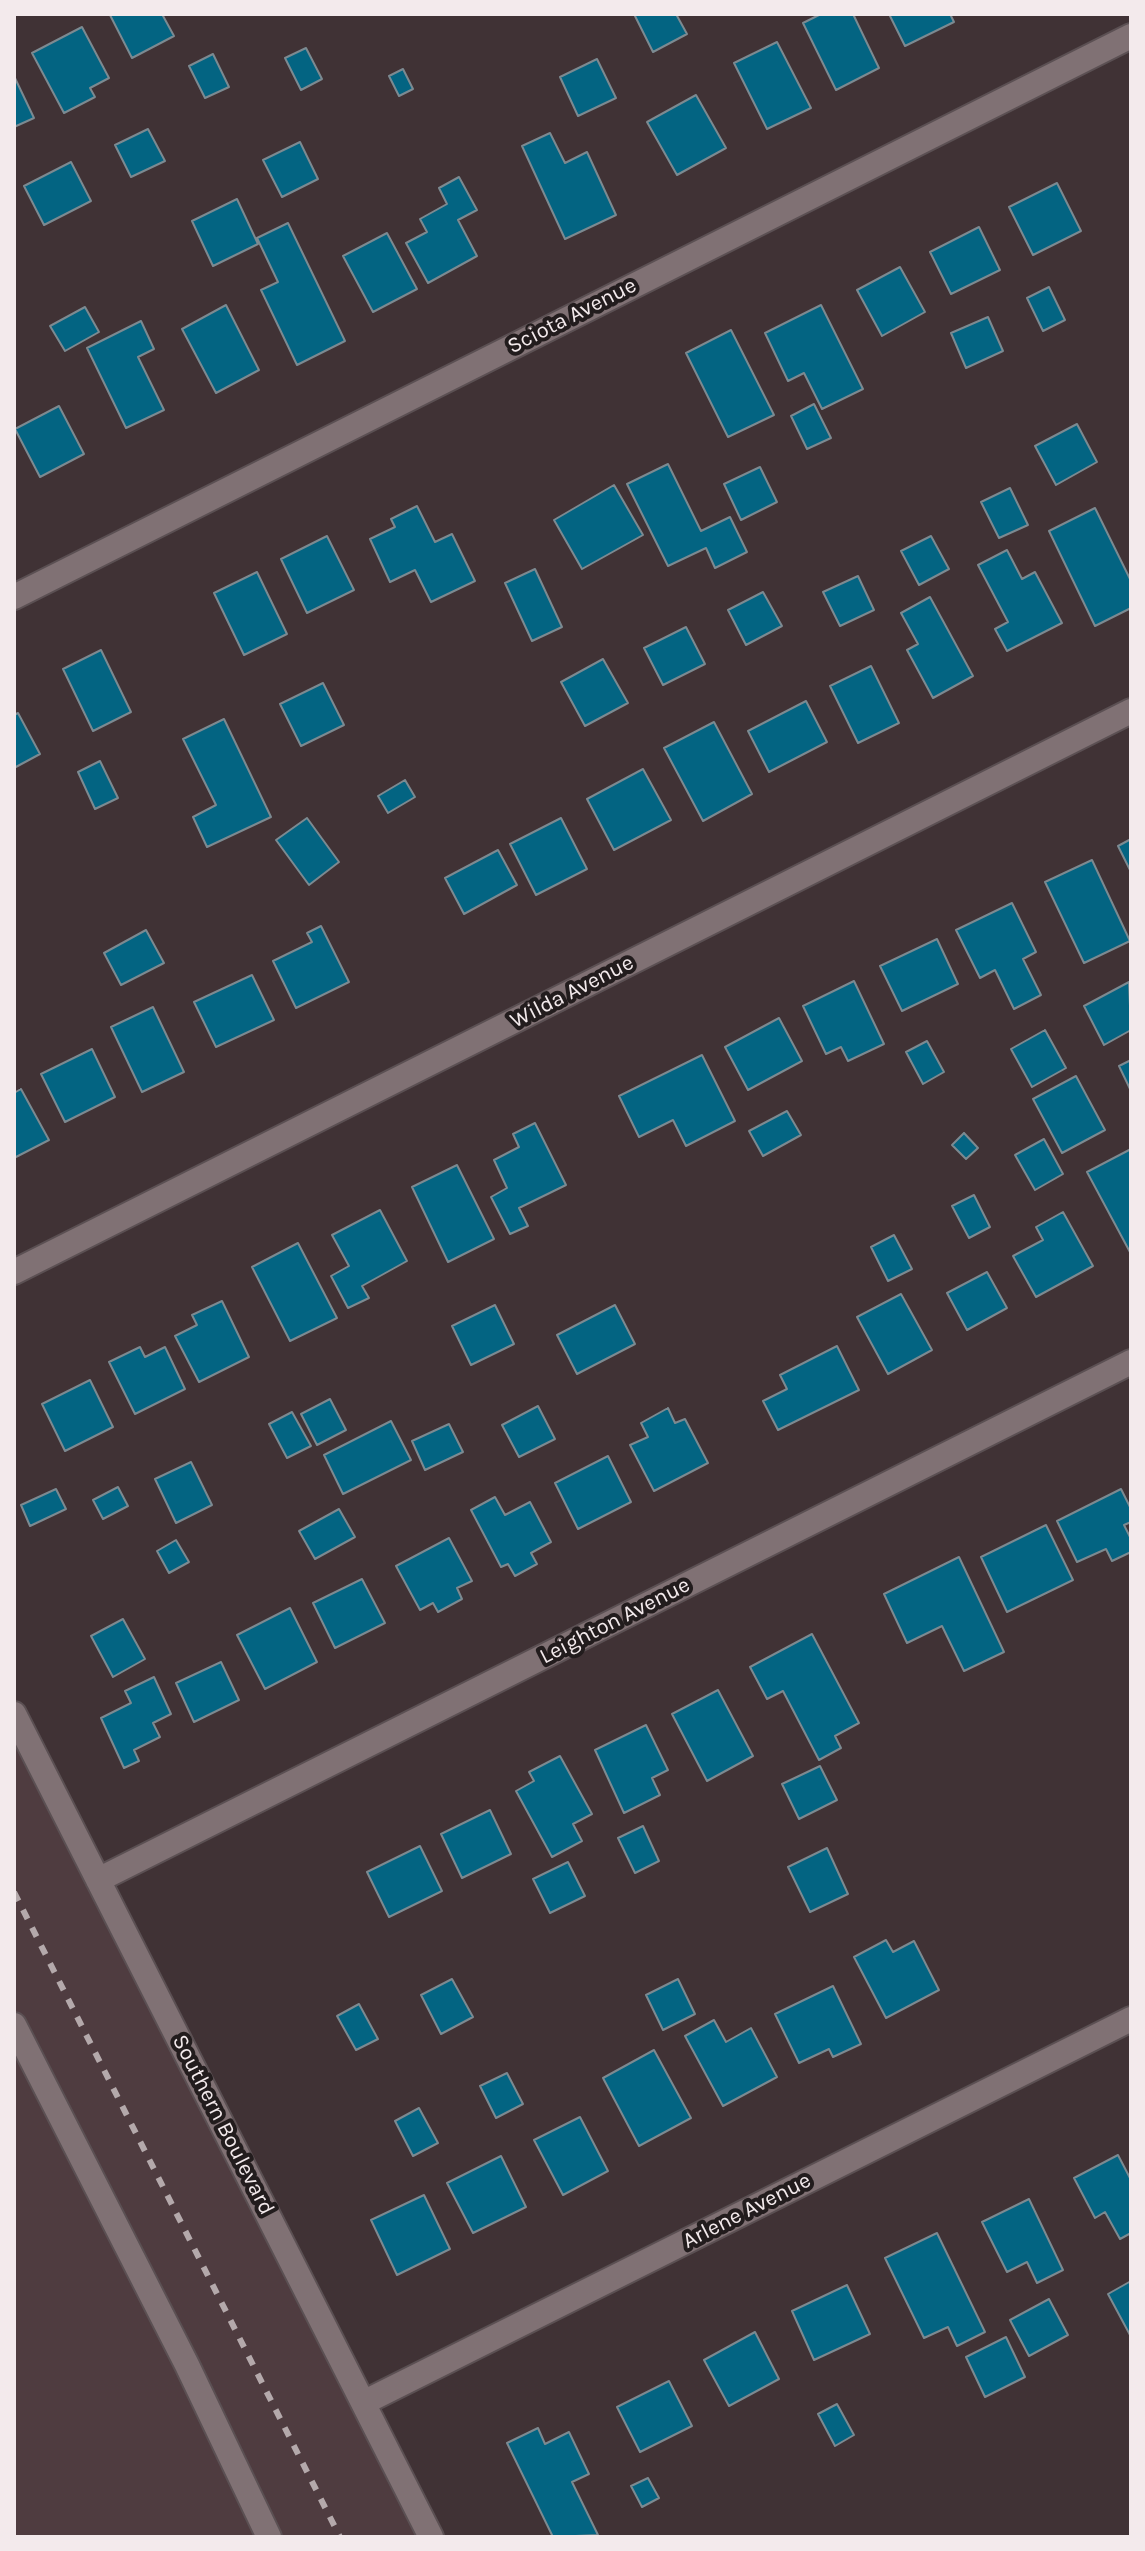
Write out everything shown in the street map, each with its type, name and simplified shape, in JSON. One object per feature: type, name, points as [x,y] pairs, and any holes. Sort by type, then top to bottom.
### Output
[{"type":"street","name":"Sciota Avenue","points":[[14,597],[1131,36]]},
{"type":"street","name":"Wilda Avenue","points":[[14,1272],[1131,711]]},
{"type":"street","name":"Leighton Avenue","points":[[98,1880],[1131,1362]]},
{"type":"street","name":"Southern Boulevard","points":[[14,1714],[431,2537]]},
{"type":"street","name":"Arlene Avenue","points":[[363,2403],[1131,2019]]},
{"type":"street","points":[[14,2025],[187,2365],[269,2537]]},
{"type":"shaded area","points":[[14,1714],[431,2537],[14,2537]]},
{"type":"building","points":[[162,14],[174,36],[132,58],[110,15]]},
{"type":"building","points":[[634,14],[676,14],[687,34],[653,52]]},
{"type":"building","points":[[821,14],[853,14],[879,68],[836,90],[803,23]]},
{"type":"building","points":[[889,14],[950,14],[954,22],[905,46]]},
{"type":"building","points":[[82,27],[109,78],[90,88],[95,97],[64,113],[32,53]]},
{"type":"building","points":[[777,42],[811,108],[767,129],[734,63]]},
{"type":"building","points":[[306,48],[322,79],[301,90],[285,58]]},
{"type":"building","points":[[213,54],[229,87],[205,98],[189,66]]},
{"type":"building","points":[[597,59],[616,98],[578,116],[560,77]]},
{"type":"building","points":[[403,69],[413,89],[399,96],[389,76]]},
{"type":"building","points":[[14,76],[34,118],[14,127]]},
{"type":"building","points":[[696,95],[726,148],[677,175],[647,122]]},
{"type":"building","points":[[148,129],[165,161],[131,177],[115,145]]},
{"type":"building","points":[[550,133],[565,163],[587,152],[616,215],[565,239],[522,146]]},
{"type":"building","points":[[300,142],[318,179],[282,197],[263,160]]},
{"type":"building","points":[[71,162],[91,201],[44,225],[24,186]]},
{"type":"building","points":[[459,177],[477,210],[458,220],[477,256],[428,283],[406,243],[427,232],[420,219],[447,204],[439,188]]},
{"type":"building","points":[[1057,183],[1081,231],[1033,255],[1009,207]]},
{"type":"building","points":[[237,199],[258,244],[213,266],[192,221]]},
{"type":"building","points":[[288,223],[345,341],[297,365],[261,290],[278,282],[257,238]]},
{"type":"building","points":[[979,227],[1000,270],[951,294],[930,252]]},
{"type":"building","points":[[387,233],[417,289],[373,312],[343,256]]},
{"type":"building","points":[[900,267],[925,312],[882,336],[857,290]]},
{"type":"building","points":[[1049,287],[1065,320],[1043,331],[1027,298]]},
{"type":"building","points":[[226,305],[259,370],[216,393],[182,329]]},
{"type":"building","points":[[821,305],[863,389],[822,409],[804,373],[788,381],[765,333]]},
{"type":"building","points":[[85,307],[99,332],[65,351],[50,326]]},
{"type":"building","points":[[988,317],[1003,351],[966,368],[951,333]]},
{"type":"building","points":[[141,321],[154,349],[138,357],[164,410],[126,428],[87,348]]},
{"type":"building","points":[[731,330],[774,415],[728,437],[686,353]]},
{"type":"building","points":[[814,404],[831,438],[807,449],[791,416]]},
{"type":"building","points":[[59,406],[84,454],[40,477],[15,429]]},
{"type":"building","points":[[1077,424],[1097,462],[1056,485],[1035,446]]},
{"type":"building","points":[[668,464],[701,531],[730,517],[747,552],[715,568],[706,548],[668,566],[627,484]]},
{"type":"building","points":[[760,467],[777,502],[741,520],[724,484]]},
{"type":"building","points":[[614,485],[643,535],[582,569],[554,520]]},
{"type":"building","points":[[1010,488],[1028,525],[999,538],[981,502]]},
{"type":"building","points":[[417,506],[435,542],[452,534],[475,581],[431,602],[415,570],[390,582],[370,539],[395,527],[391,519]]},
{"type":"building","points":[[1095,508],[1131,581],[1131,608],[1095,626],[1049,531]]},
{"type":"building","points":[[327,536],[354,590],[307,613],[281,559]]},
{"type":"building","points":[[931,536],[949,569],[919,585],[901,551]]},
{"type":"building","points":[[1007,550],[1022,579],[1035,572],[1062,623],[1007,651],[995,629],[1008,622],[978,565]]},
{"type":"building","points":[[535,569],[562,627],[532,641],[505,583]]},
{"type":"building","points":[[257,572],[287,634],[244,655],[214,593]]},
{"type":"building","points":[[858,576],[874,610],[840,626],[823,592]]},
{"type":"building","points":[[763,592],[782,626],[746,645],[728,610]]},
{"type":"building","points":[[930,597],[973,676],[933,698],[907,650],[918,644],[901,613]]},
{"type":"building","points":[[686,627],[705,664],[663,685],[644,648]]},
{"type":"building","points":[[101,650],[131,712],[93,731],[63,669]]},
{"type":"building","points":[[603,659],[628,703],[585,726],[561,682]]},
{"type":"building","points":[[871,666],[899,723],[858,743],[830,686]]},
{"type":"building","points":[[323,683],[344,725],[301,746],[280,704]]},
{"type":"building","points":[[806,701],[827,742],[769,772],[748,731]]},
{"type":"building","points":[[18,713],[40,754],[14,768],[14,715]]},
{"type":"building","points":[[224,719],[271,817],[207,847],[193,817],[216,805],[183,739]]},
{"type":"building","points":[[714,722],[752,794],[703,821],[664,748]]},
{"type":"building","points":[[100,761],[118,798],[95,809],[78,772]]},
{"type":"building","points":[[643,769],[671,820],[614,850],[587,799]]},
{"type":"building","points":[[405,780],[415,797],[388,813],[378,796]]},
{"type":"building","points":[[307,818],[339,862],[309,885],[276,840]]},
{"type":"building","points":[[561,818],[587,869],[536,895],[510,844]]},
{"type":"building","points":[[1131,839],[1131,872],[1118,846]]},
{"type":"building","points":[[498,850],[517,885],[464,914],[445,878]]},
{"type":"building","points":[[1092,860],[1130,941],[1084,963],[1045,882]]},
{"type":"building","points":[[1012,903],[1036,952],[1023,959],[1041,995],[1014,1009],[995,970],[980,978],[956,930]]},
{"type":"building","points":[[321,926],[349,982],[296,1008],[273,961],[312,942],[307,933]]},
{"type":"building","points":[[146,930],[164,963],[121,985],[104,953]]},
{"type":"building","points":[[937,939],[958,984],[902,1011],[880,966]]},
{"type":"building","points":[[252,975],[274,1020],[216,1047],[194,1002]]},
{"type":"building","points":[[854,981],[884,1044],[848,1061],[841,1047],[826,1054],[803,1006]]},
{"type":"building","points":[[1129,982],[1131,1030],[1104,1045],[1084,1006]]},
{"type":"building","points":[[153,1007],[184,1072],[142,1092],[111,1027]]},
{"type":"building","points":[[779,1018],[802,1061],[748,1090],[725,1047]]},
{"type":"building","points":[[1045,1030],[1066,1068],[1032,1087],[1011,1049]]},
{"type":"building","points":[[927,1041],[944,1072],[923,1084],[906,1052]]},
{"type":"building","points":[[92,1049],[115,1097],[65,1122],[41,1074]]},
{"type":"building","points":[[702,1055],[735,1121],[686,1146],[673,1120],[639,1137],[619,1096]]},
{"type":"building","points":[[1131,1060],[1131,1091],[1119,1066]]},
{"type":"building","points":[[1076,1076],[1105,1130],[1062,1153],[1033,1099]]},
{"type":"building","points":[[21,1089],[49,1140],[14,1158],[14,1093]]},
{"type":"building","points":[[787,1111],[801,1135],[763,1156],[749,1131]]},
{"type":"building","points":[[535,1123],[566,1185],[519,1208],[528,1226],[510,1234],[491,1197],[507,1188],[494,1160],[519,1147],[513,1134]]},
{"type":"building","points":[[964,1133],[978,1148],[966,1159],[952,1145]]},
{"type":"building","points":[[1044,1139],[1063,1174],[1035,1190],[1015,1155]]},
{"type":"building","points":[[1131,1149],[1131,1254],[1087,1172]]},
{"type":"building","points":[[457,1165],[494,1239],[448,1262],[412,1187]]},
{"type":"building","points":[[974,1195],[990,1227],[969,1238],[952,1206]]},
{"type":"building","points":[[380,1210],[407,1261],[362,1286],[369,1298],[348,1308],[331,1276],[349,1266],[332,1235]]},
{"type":"building","points":[[1063,1212],[1093,1266],[1036,1297],[1013,1256],[1043,1240],[1036,1227]]},
{"type":"building","points":[[894,1235],[912,1269],[888,1281],[871,1247]]},
{"type":"building","points":[[298,1243],[337,1318],[290,1341],[252,1267]]},
{"type":"building","points":[[987,1272],[1007,1308],[967,1330],[947,1293]]},
{"type":"building","points":[[901,1294],[932,1350],[888,1374],[857,1317]]},
{"type":"building","points":[[222,1301],[249,1357],[199,1382],[175,1336],[197,1325],[192,1315]]},
{"type":"building","points":[[495,1305],[514,1344],[471,1365],[452,1326]]},
{"type":"building","points":[[615,1305],[635,1344],[577,1374],[557,1335]]},
{"type":"building","points":[[837,1346],[859,1390],[778,1430],[763,1401],[787,1389],[780,1375]]},
{"type":"building","points":[[140,1347],[145,1357],[165,1347],[185,1389],[135,1414],[109,1362]]},
{"type":"building","points":[[90,1380],[113,1427],[65,1451],[42,1404]]},
{"type":"building","points":[[330,1399],[346,1430],[317,1445],[301,1414]]},
{"type":"building","points":[[538,1406],[555,1439],[519,1457],[502,1425]]},
{"type":"building","points":[[668,1408],[675,1423],[685,1419],[708,1463],[654,1491],[630,1445],[648,1437],[641,1423]]},
{"type":"building","points":[[292,1412],[311,1446],[287,1458],[269,1424]]},
{"type":"building","points":[[391,1421],[411,1460],[343,1494],[324,1455]]},
{"type":"building","points":[[449,1424],[463,1452],[425,1470],[412,1441]]},
{"type":"building","points":[[608,1456],[631,1502],[578,1529],[555,1483]]},
{"type":"building","points":[[191,1462],[212,1505],[176,1523],[155,1479]]},
{"type":"building","points":[[118,1487],[128,1506],[103,1519],[93,1500]]},
{"type":"building","points":[[56,1489],[66,1509],[30,1526],[21,1505]]},
{"type":"building","points":[[1121,1489],[1131,1509],[1131,1522],[1124,1525],[1131,1539],[1131,1552],[1112,1561],[1106,1549],[1077,1562],[1057,1521]]},
{"type":"building","points":[[495,1497],[505,1515],[530,1502],[551,1542],[531,1553],[537,1564],[515,1576],[508,1564],[501,1567],[471,1510]]},
{"type":"building","points":[[339,1509],[355,1537],[315,1559],[299,1531]]},
{"type":"building","points":[[1046,1525],[1073,1580],[1007,1612],[981,1557]]},
{"type":"building","points":[[449,1538],[472,1581],[457,1588],[462,1599],[438,1612],[433,1603],[420,1610],[396,1566]]},
{"type":"building","points":[[176,1540],[189,1562],[169,1573],[157,1551]]},
{"type":"building","points":[[959,1557],[1004,1652],[964,1671],[942,1626],[907,1643],[884,1594]]},
{"type":"building","points":[[362,1579],[385,1623],[335,1648],[313,1603]]},
{"type":"building","points":[[290,1608],[317,1662],[265,1689],[237,1635]]},
{"type":"building","points":[[123,1619],[145,1659],[113,1677],[91,1636]]},
{"type":"building","points":[[812,1634],[859,1723],[835,1736],[841,1748],[819,1760],[783,1691],[767,1699],[750,1667]]},
{"type":"building","points":[[221,1662],[239,1700],[194,1722],[176,1683]]},
{"type":"building","points":[[154,1677],[171,1714],[153,1723],[160,1737],[134,1750],[139,1761],[124,1768],[101,1718],[131,1703],[125,1691]]},
{"type":"building","points":[[718,1690],[753,1756],[707,1781],[672,1714]]},
{"type":"building","points":[[646,1725],[668,1770],[652,1778],[660,1795],[624,1813],[595,1750]]},
{"type":"building","points":[[560,1756],[592,1814],[573,1824],[582,1841],[552,1857],[516,1791],[534,1781],[529,1772]]},
{"type":"building","points":[[820,1766],[837,1800],[799,1819],[782,1784]]},
{"type":"building","points":[[490,1810],[511,1854],[462,1878],[441,1834]]},
{"type":"building","points":[[643,1826],[659,1861],[635,1873],[618,1838]]},
{"type":"building","points":[[420,1846],[442,1891],[389,1917],[367,1872]]},
{"type":"building","points":[[827,1848],[848,1894],[810,1912],[788,1867]]},
{"type":"building","points":[[568,1862],[585,1896],[550,1913],[533,1879]]},
{"type":"building","points":[[886,1940],[893,1952],[914,1941],[939,1990],[886,2018],[854,1957]]},
{"type":"building","points":[[452,1979],[473,2017],[441,2034],[421,1995]]},
{"type":"building","points":[[678,1979],[695,2014],[663,2030],[646,1995]]},
{"type":"building","points":[[833,1986],[861,2044],[833,2057],[829,2049],[799,2063],[775,2014]]},
{"type":"building","points":[[359,2004],[378,2039],[356,2050],[337,2016]]},
{"type":"building","points":[[714,2020],[726,2042],[751,2028],[777,2077],[723,2106],[685,2036]]},
{"type":"building","points":[[654,2050],[691,2118],[639,2146],[603,2078]]},
{"type":"building","points":[[507,2073],[523,2104],[496,2118],[480,2086]]},
{"type":"building","points":[[419,2108],[438,2143],[413,2156],[395,2121]]},
{"type":"building","points":[[580,2117],[608,2171],[563,2195],[534,2140]]},
{"type":"building","points":[[1118,2155],[1131,2180],[1131,2233],[1120,2239],[1105,2212],[1095,2218],[1074,2178]]},
{"type":"building","points":[[501,2156],[526,2207],[473,2233],[447,2183]]},
{"type":"building","points":[[424,2195],[450,2249],[397,2275],[371,2220]]},
{"type":"building","points":[[1029,2199],[1063,2270],[1037,2283],[1027,2262],[1007,2272],[982,2222]]},
{"type":"building","points":[[937,2233],[985,2332],[957,2346],[948,2327],[924,2338],[885,2258]]},
{"type":"building","points":[[1131,2281],[1131,2334],[1130,2335],[1108,2294]]},
{"type":"building","points":[[847,2285],[870,2334],[814,2360],[792,2311]]},
{"type":"building","points":[[1049,2299],[1068,2335],[1029,2356],[1010,2320]]},
{"type":"building","points":[[755,2332],[779,2379],[729,2406],[704,2360]]},
{"type":"building","points":[[1006,2337],[1025,2377],[985,2397],[966,2357]]},
{"type":"building","points":[[669,2381],[692,2426],[640,2452],[617,2407]]},
{"type":"building","points":[[837,2404],[854,2435],[835,2446],[818,2414]]},
{"type":"building","points":[[538,2428],[545,2444],[569,2432],[589,2474],[572,2482],[598,2535],[553,2537],[507,2443]]},
{"type":"building","points":[[648,2478],[659,2498],[642,2507],[631,2486]]},
{"type":"railway","points":[[14,1892],[340,2537]]}]
